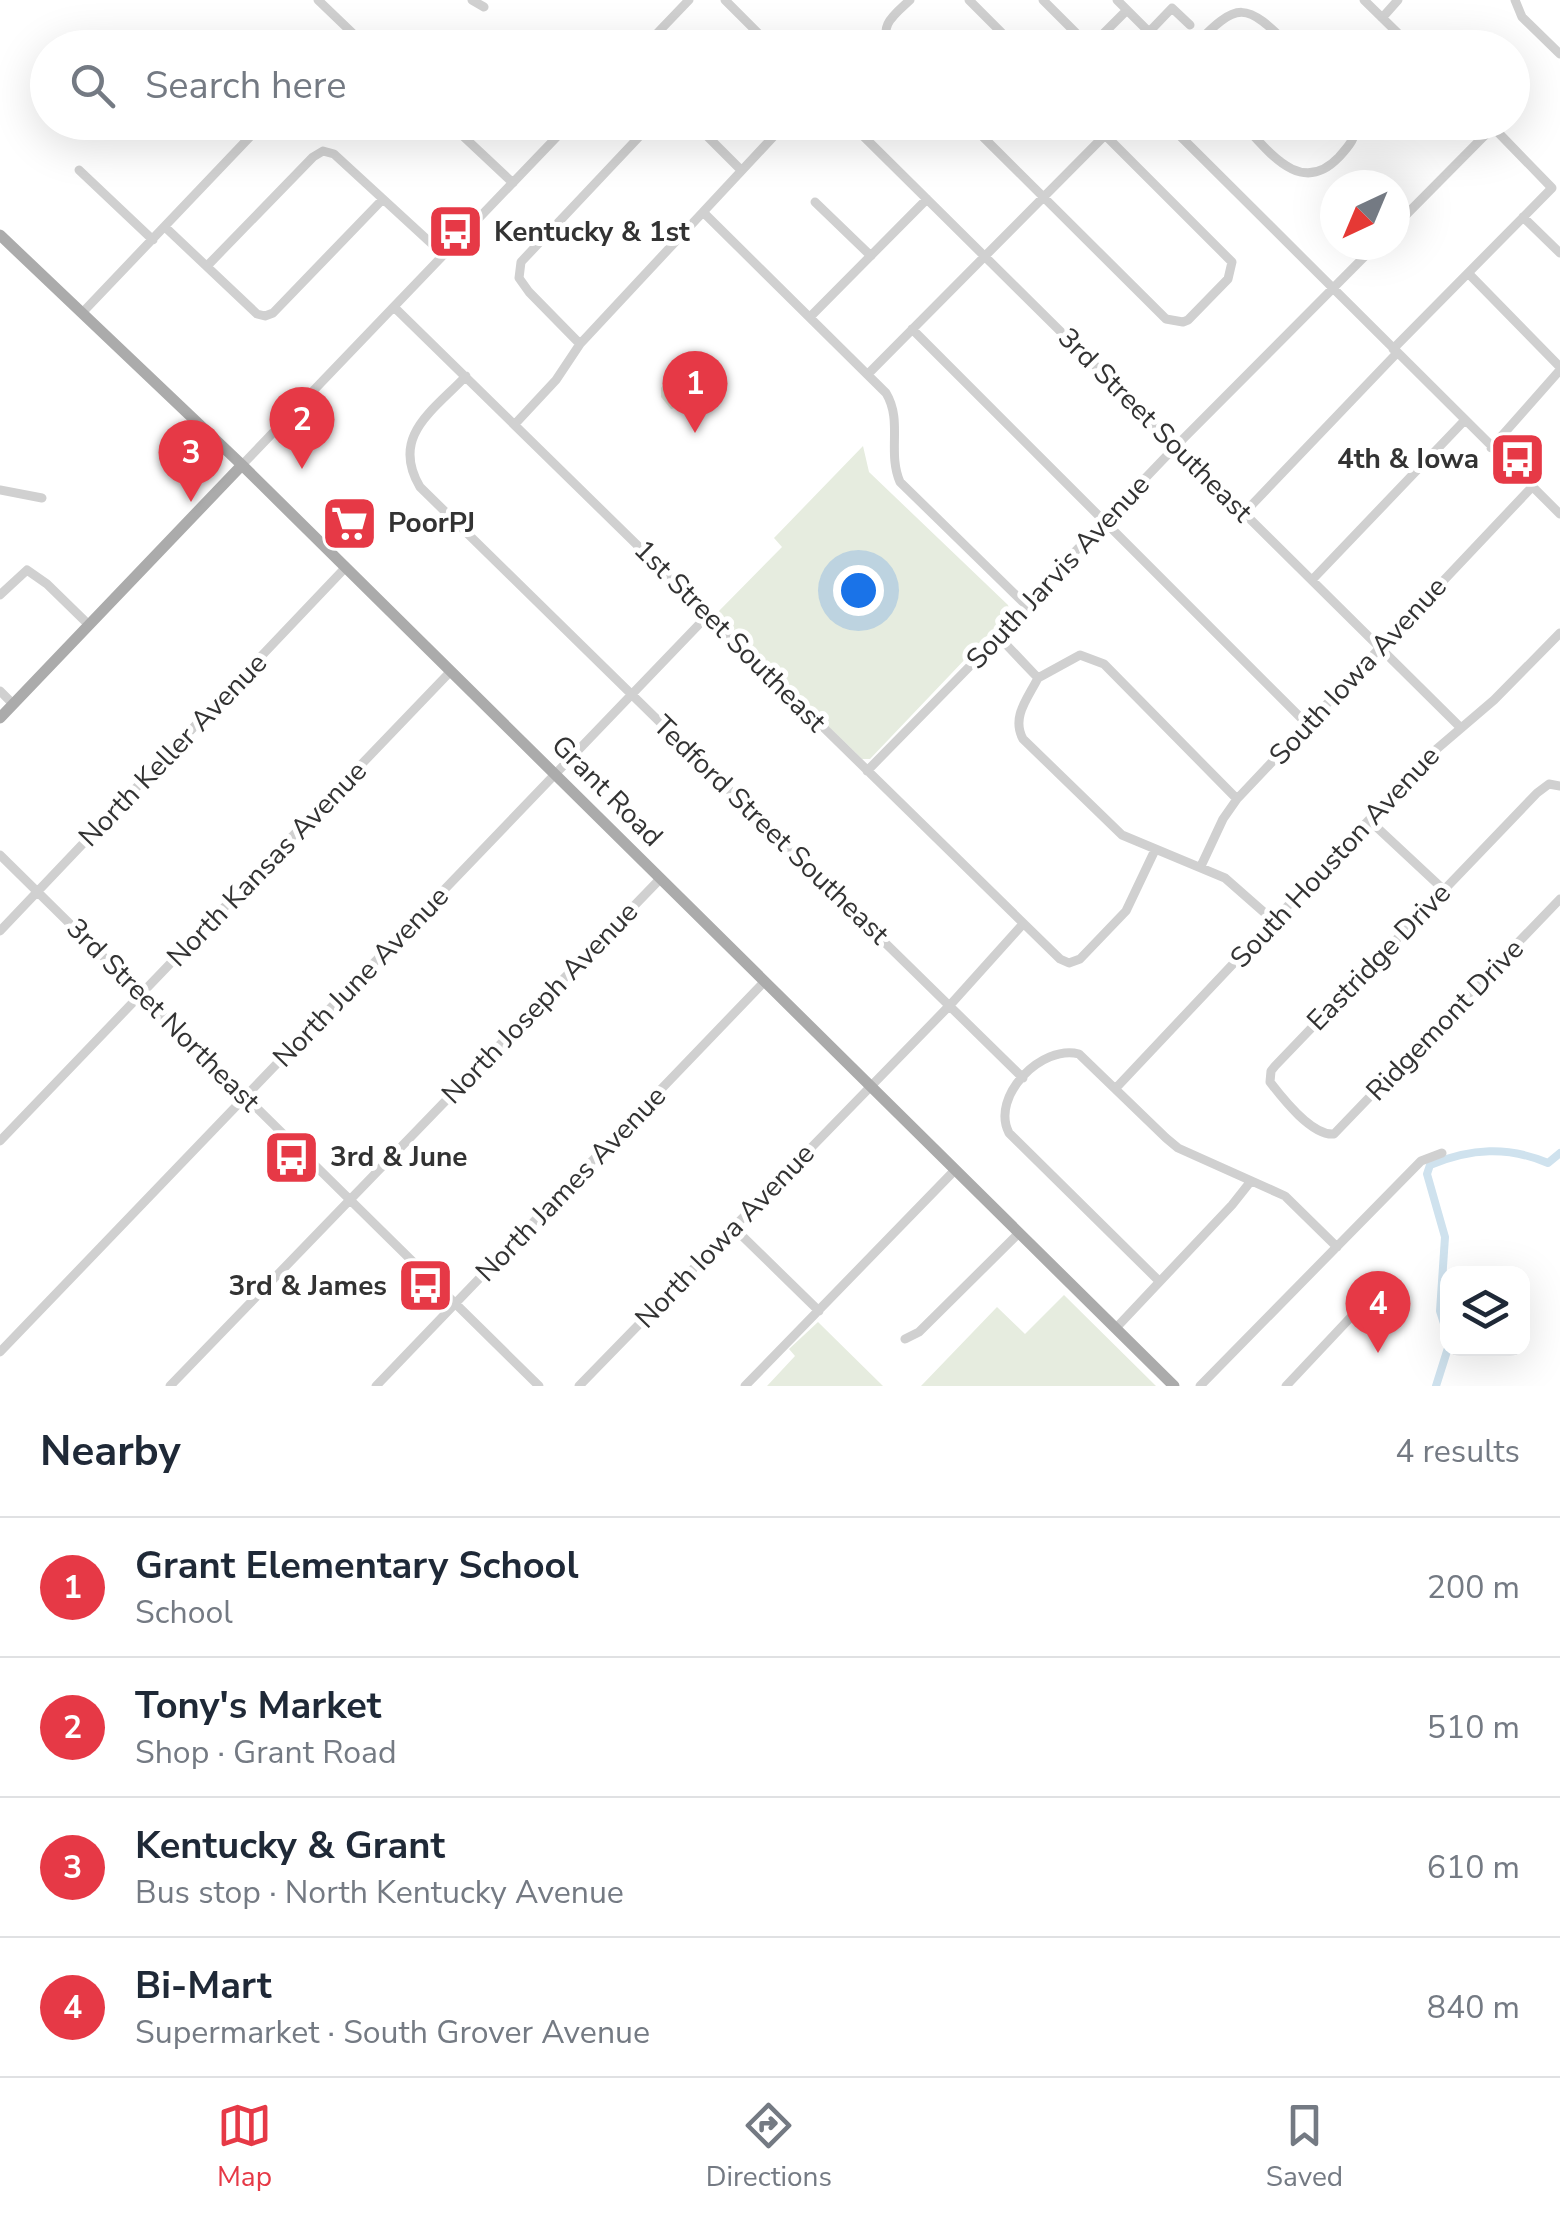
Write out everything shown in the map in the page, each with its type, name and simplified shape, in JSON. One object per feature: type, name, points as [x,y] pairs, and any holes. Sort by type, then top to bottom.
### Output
[{"type":"main road","name":"Grant Road","points":[[0,235],[242,466],[1174,1386]]},
{"type":"main road","points":[[0,718],[242,466]]},
{"type":"street","points":[[318,0],[349,30]]},
{"type":"street","points":[[472,0],[484,6]]},
{"type":"street","points":[[660,30],[689,0]]},
{"type":"street","points":[[725,0],[755,30]]},
{"type":"street","points":[[884,30],[910,0]]},
{"type":"street","points":[[969,0],[999,30]]},
{"type":"street","points":[[1044,0],[1073,30]]},
{"type":"street","points":[[1117,0],[1147,30]]},
{"type":"street","points":[[1364,0],[1394,30]]},
{"type":"street","points":[[1382,18],[1398,0]]},
{"type":"street","points":[[1515,0],[1522,17],[1560,54]]},
{"type":"street","points":[[1151,30],[1172,8],[1190,25]]},
{"type":"street","points":[[1107,30],[1126,10]]},
{"type":"street","points":[[1209,30],[1222,17],[1238,12],[1262,18],[1274,30]]},
{"type":"street","points":[[82,314],[246,140]]},
{"type":"street","points":[[467,140],[513,183]]},
{"type":"street","points":[[242,466],[554,140]]},
{"type":"street","points":[[580,344],[529,292],[519,278],[521,262],[636,140]]},
{"type":"street","points":[[711,140],[742,170]]},
{"type":"street","points":[[515,424],[556,380],[580,344],[770,140]]},
{"type":"street","name":"3rd Street Southeast","points":[[867,140],[1460,727]]},
{"type":"street","points":[[986,140],[1166,319],[1188,320],[1228,279],[1232,262],[1110,140]]},
{"type":"street","points":[[868,374],[1102,140]]},
{"type":"street","points":[[1184,140],[1560,514]]},
{"type":"street","points":[[1259,140],[1284,165],[1308,174],[1330,166],[1353,140]]},
{"type":"street","points":[[1410,210],[1476,140]]},
{"type":"street","points":[[1244,513],[1552,188],[1505,140]]},
{"type":"street","points":[[208,265],[313,156],[323,151],[334,154],[444,255]]},
{"type":"street","points":[[80,170],[153,240]]},
{"type":"street","points":[[165,227],[257,314],[265,316],[383,199]]},
{"type":"street","points":[[810,317],[927,200]]},
{"type":"street","points":[[814,202],[870,256]]},
{"type":"street","points":[[703,212],[868,374],[892,404],[893,459],[900,482],[1028,607]]},
{"type":"street","points":[[1523,217],[1560,253]]},
{"type":"street","name":"South Jarvis Avenue","points":[[867,772],[1028,607],[1104,520],[1361,260]]},
{"type":"street","points":[[1468,273],[1560,368],[1491,448]]},
{"type":"street","name":"1st Street Southeast","points":[[394,307],[1054,954],[1069,963],[1080,958],[1126,911],[1155,850]]},
{"type":"street","points":[[912,329],[1308,725]]},
{"type":"street","name":"Tedford Street Southeast","points":[[466,376],[410,439],[410,470],[420,488],[1024,1078]]},
{"type":"street","points":[[1312,580],[1464,420]]},
{"type":"street","name":"South Iowa Avenue","points":[[1201,866],[1222,819],[1237,799],[1532,487]]},
{"type":"street","points":[[0,490],[42,498]]},
{"type":"street","name":"North Keller Avenue","points":[[0,931],[346,568]]},
{"type":"street","points":[[0,595],[27,570],[89,625]]},
{"type":"street","name":"North June Avenue","points":[[0,1352],[709,614]]},
{"type":"street","name":"South Houston Avenue","points":[[1116,1088],[1460,727],[1494,700],[1560,634]]},
{"type":"street","points":[[998,637],[1038,678]]},
{"type":"street","points":[[1237,799],[1104,664],[1080,655],[1038,678],[1017,718],[1023,738],[1108,824],[1240,888],[1274,921]]},
{"type":"street","name":"North Kansas Avenue","points":[[0,1141],[450,672]]},
{"type":"street","points":[[0,691],[13,704]]},
{"type":"street","name":"Eastridge Drive","points":[[1327,1136],[1274,1087],[1271,1072],[1544,786],[1556,785]]},
{"type":"street","points":[[1370,820],[1444,890]]},
{"type":"street","name":"3rd Street Northeast","points":[[0,854],[539,1386]]},
{"type":"street","name":"North Joseph Avenue","points":[[170,1386],[660,878]]},
{"type":"street","name":"Ridgemont Drive","points":[[1327,1136],[1341,1128],[1560,899]]},
{"type":"street","points":[[870,1086],[1023,924]]},
{"type":"street","name":"North James Avenue","points":[[376,1386],[765,982]]},
{"type":"street","points":[[1158,1282],[1009,1132],[1002,1112],[1004,1102],[1051,1055],[1079,1054],[1178,1148],[1285,1196],[1337,1247]]},
{"type":"street","name":"North Iowa Avenue","points":[[579,1386],[870,1086]]},
{"type":"street","points":[[1200,1386],[1421,1161],[1442,1153]]},
{"type":"street","points":[[745,1386],[955,1170]]},
{"type":"street","points":[[1116,1328],[1251,1181]]},
{"type":"street","points":[[733,1227],[820,1311]]},
{"type":"street","points":[[905,1339],[920,1332],[1019,1233]]},
{"type":"street","points":[[1286,1386],[1382,1284]]},
{"type":"shaded area","points":[[686,365],[707,386],[689,405],[671,409],[661,397],[661,388],[669,376]]},
{"type":"shaded area","points":[[863,446],[869,472],[1008,605],[1010,612],[870,759],[862,759],[715,615],[782,547],[774,538]]},
{"type":"shaded area","points":[[1064,1295],[1156,1386],[921,1386],[997,1307],[1025,1334]]},
{"type":"shaded area","points":[[818,1322],[883,1386],[767,1386],[795,1356],[789,1349]]},
{"type":"waterway","points":[[1443,1266],[1445,1237],[1427,1174],[1430,1165],[1489,1151],[1548,1163],[1560,1153]]},
{"type":"waterway","points":[[1436,1386],[1445,1356]]},
{"type":"place","name":"Kentucky & 1st","points":[[455,232]]},
{"type":"place","name":"Grant Elementary School","points":[[695,433]]},
{"type":"place","name":"4th & Iowa","points":[[1518,459]]},
{"type":"place","name":"Tony's Market","points":[[302,469]]},
{"type":"place","name":"Kentucky & Grant","points":[[191,502]]},
{"type":"place","name":"PoorPJ","points":[[349,523]]},
{"type":"place","name":"3rd & June","points":[[291,1157]]},
{"type":"place","name":"3rd & James","points":[[426,1286]]},
{"type":"place","name":"Bi-Mart","points":[[1378,1353]]}]
